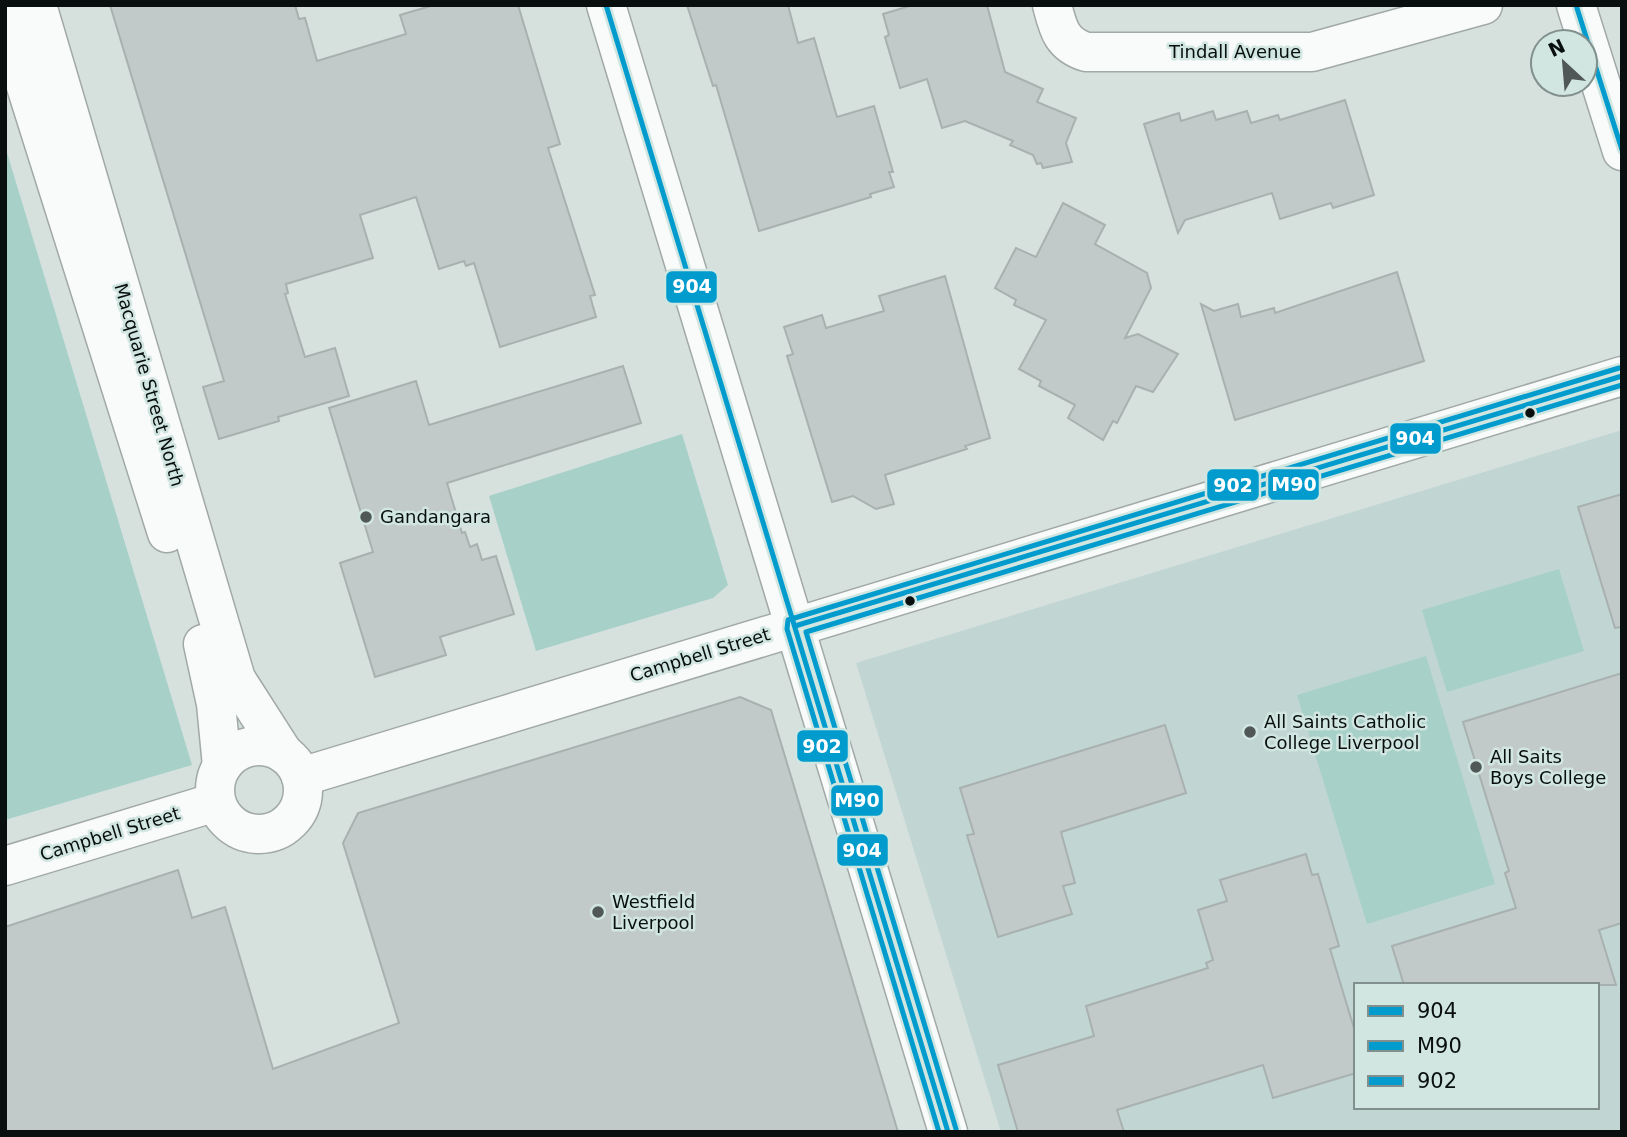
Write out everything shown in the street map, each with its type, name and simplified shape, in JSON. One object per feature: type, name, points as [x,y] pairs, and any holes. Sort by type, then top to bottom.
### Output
[{"type":"street","name":"Macquarie Street North","points":[[37,5],[236,679],[293,766]]},
{"type":"street","points":[[606,5],[948,1132]]},
{"type":"street","name":"Tindall Avenue","points":[[1052,5],[1060,36],[1071,47],[1086,52],[1312,52],[1483,5]]},
{"type":"street","points":[[1576,5],[1622,151]]},
{"type":"street","name":"Macquarie Street North","points":[[5,20],[202,643],[216,704],[219,784]]},
{"type":"street","name":"Campbell Street","points":[[5,866],[219,784],[244,748],[264,747],[293,766],[795,626],[1622,376]]},
{"type":"street","points":[[219,784],[221,815],[242,832],[270,834],[283,828],[297,812],[303,791],[293,766]]},
{"type":"shaded area","name":"All Saints Catholic College Liverpool","points":[[1622,430],[1622,1132],[1001,1132],[856,663]]},
{"type":"green space","points":[[5,146],[192,765],[5,820]]},
{"type":"green space","points":[[682,434],[728,585],[713,598],[536,651],[489,496]]},
{"type":"green space","points":[[1559,569],[1584,651],[1447,692],[1422,610]]},
{"type":"green space","points":[[1426,656],[1495,884],[1367,924],[1297,695]]},
{"type":"building","points":[[110,5],[295,5],[299,19],[305,18],[317,61],[406,34],[400,15],[434,5],[518,5],[560,144],[548,148],[595,295],[590,296],[596,317],[500,347],[474,263],[466,266],[464,261],[439,269],[416,197],[360,215],[373,258],[286,284],[288,293],[285,294],[305,357],[335,348],[349,396],[278,417],[279,421],[219,439],[203,387],[224,381]]},
{"type":"building","points":[[687,5],[788,5],[798,43],[814,38],[837,117],[874,106],[893,172],[889,172],[894,187],[870,194],[871,197],[759,231],[716,85],[713,86]]},
{"type":"building","points":[[913,5],[987,5],[1005,72],[1043,89],[1037,102],[1076,118],[1066,143],[1072,162],[1043,168],[1041,163],[1037,164],[1033,155],[1010,145],[1013,141],[965,121],[942,128],[927,79],[900,88],[885,37],[889,35],[883,14]]},
{"type":"building","points":[[1345,100],[1374,195],[1333,208],[1331,203],[1280,219],[1272,193],[1185,220],[1178,233],[1144,124],[1179,113],[1181,121],[1213,111],[1216,120],[1247,111],[1251,123],[1278,115],[1280,120]]},
{"type":"building","points":[[1063,203],[1105,225],[1095,244],[1147,273],[1151,288],[1125,338],[1138,334],[1178,354],[1153,392],[1136,386],[1117,423],[1113,421],[1103,440],[1068,418],[1075,405],[1039,386],[1041,381],[1019,369],[1046,320],[1014,305],[1016,300],[995,288],[1016,248],[1036,257]]},
{"type":"building","points":[[1397,272],[1424,361],[1235,420],[1201,304],[1214,311],[1238,304],[1241,317],[1274,308],[1275,313]]},
{"type":"building","points":[[945,276],[990,438],[965,446],[967,449],[885,475],[894,504],[876,509],[853,496],[832,502],[787,356],[793,354],[784,327],[822,315],[826,328],[884,311],[879,296]]},
{"type":"building","points":[[623,366],[641,423],[447,483],[462,533],[465,532],[470,547],[477,544],[482,560],[496,556],[514,614],[440,637],[446,655],[375,677],[340,563],[373,552],[329,408],[416,381],[429,425]]},
{"type":"building","points":[[1622,494],[1622,627],[1615,628],[1578,507]]},
{"type":"building","points":[[1622,673],[1622,923],[1599,930],[1616,985],[1403,983],[1392,946],[1516,908],[1505,873],[1509,871],[1463,722]]},
{"type":"building","name":"Westfield Liverpool","points":[[740,697],[771,710],[898,1132],[5,1132],[5,927],[178,870],[192,918],[225,907],[273,1069],[399,1023],[343,843],[358,813]]},
{"type":"building","points":[[1165,725],[1186,793],[1061,832],[1075,883],[1063,886],[1072,914],[998,937],[967,835],[974,834],[960,788]]},
{"type":"building","points":[[1306,854],[1312,875],[1318,874],[1339,946],[1330,949],[1354,1028],[1354,1074],[1273,1098],[1263,1065],[1117,1110],[1124,1132],[1018,1132],[998,1065],[1094,1036],[1086,1006],[1208,968],[1206,963],[1213,960],[1198,910],[1227,901],[1220,880]]},
{"type":"transit line","name":"904","points":[[606,5],[948,1132]]},
{"type":"transit line","name":"904","points":[[1576,5],[1622,150]]},
{"type":"transit line","name":"902","points":[[939,1132],[787,629],[788,620],[1619,368]]},
{"type":"transit line","name":"904","points":[[795,626],[1622,376]]},
{"type":"transit line","name":"M90","points":[[956,1129],[806,632],[1622,385]]},
{"type":"place","name":"Gandangara","points":[[366,517]]},
{"type":"place","name":"All Saints Catholic College Liverpool","points":[[1250,732]]},
{"type":"place","name":"All Saits Boys College","points":[[1476,767]]},
{"type":"place","name":"Westfield Liverpool","points":[[598,912]]}]
